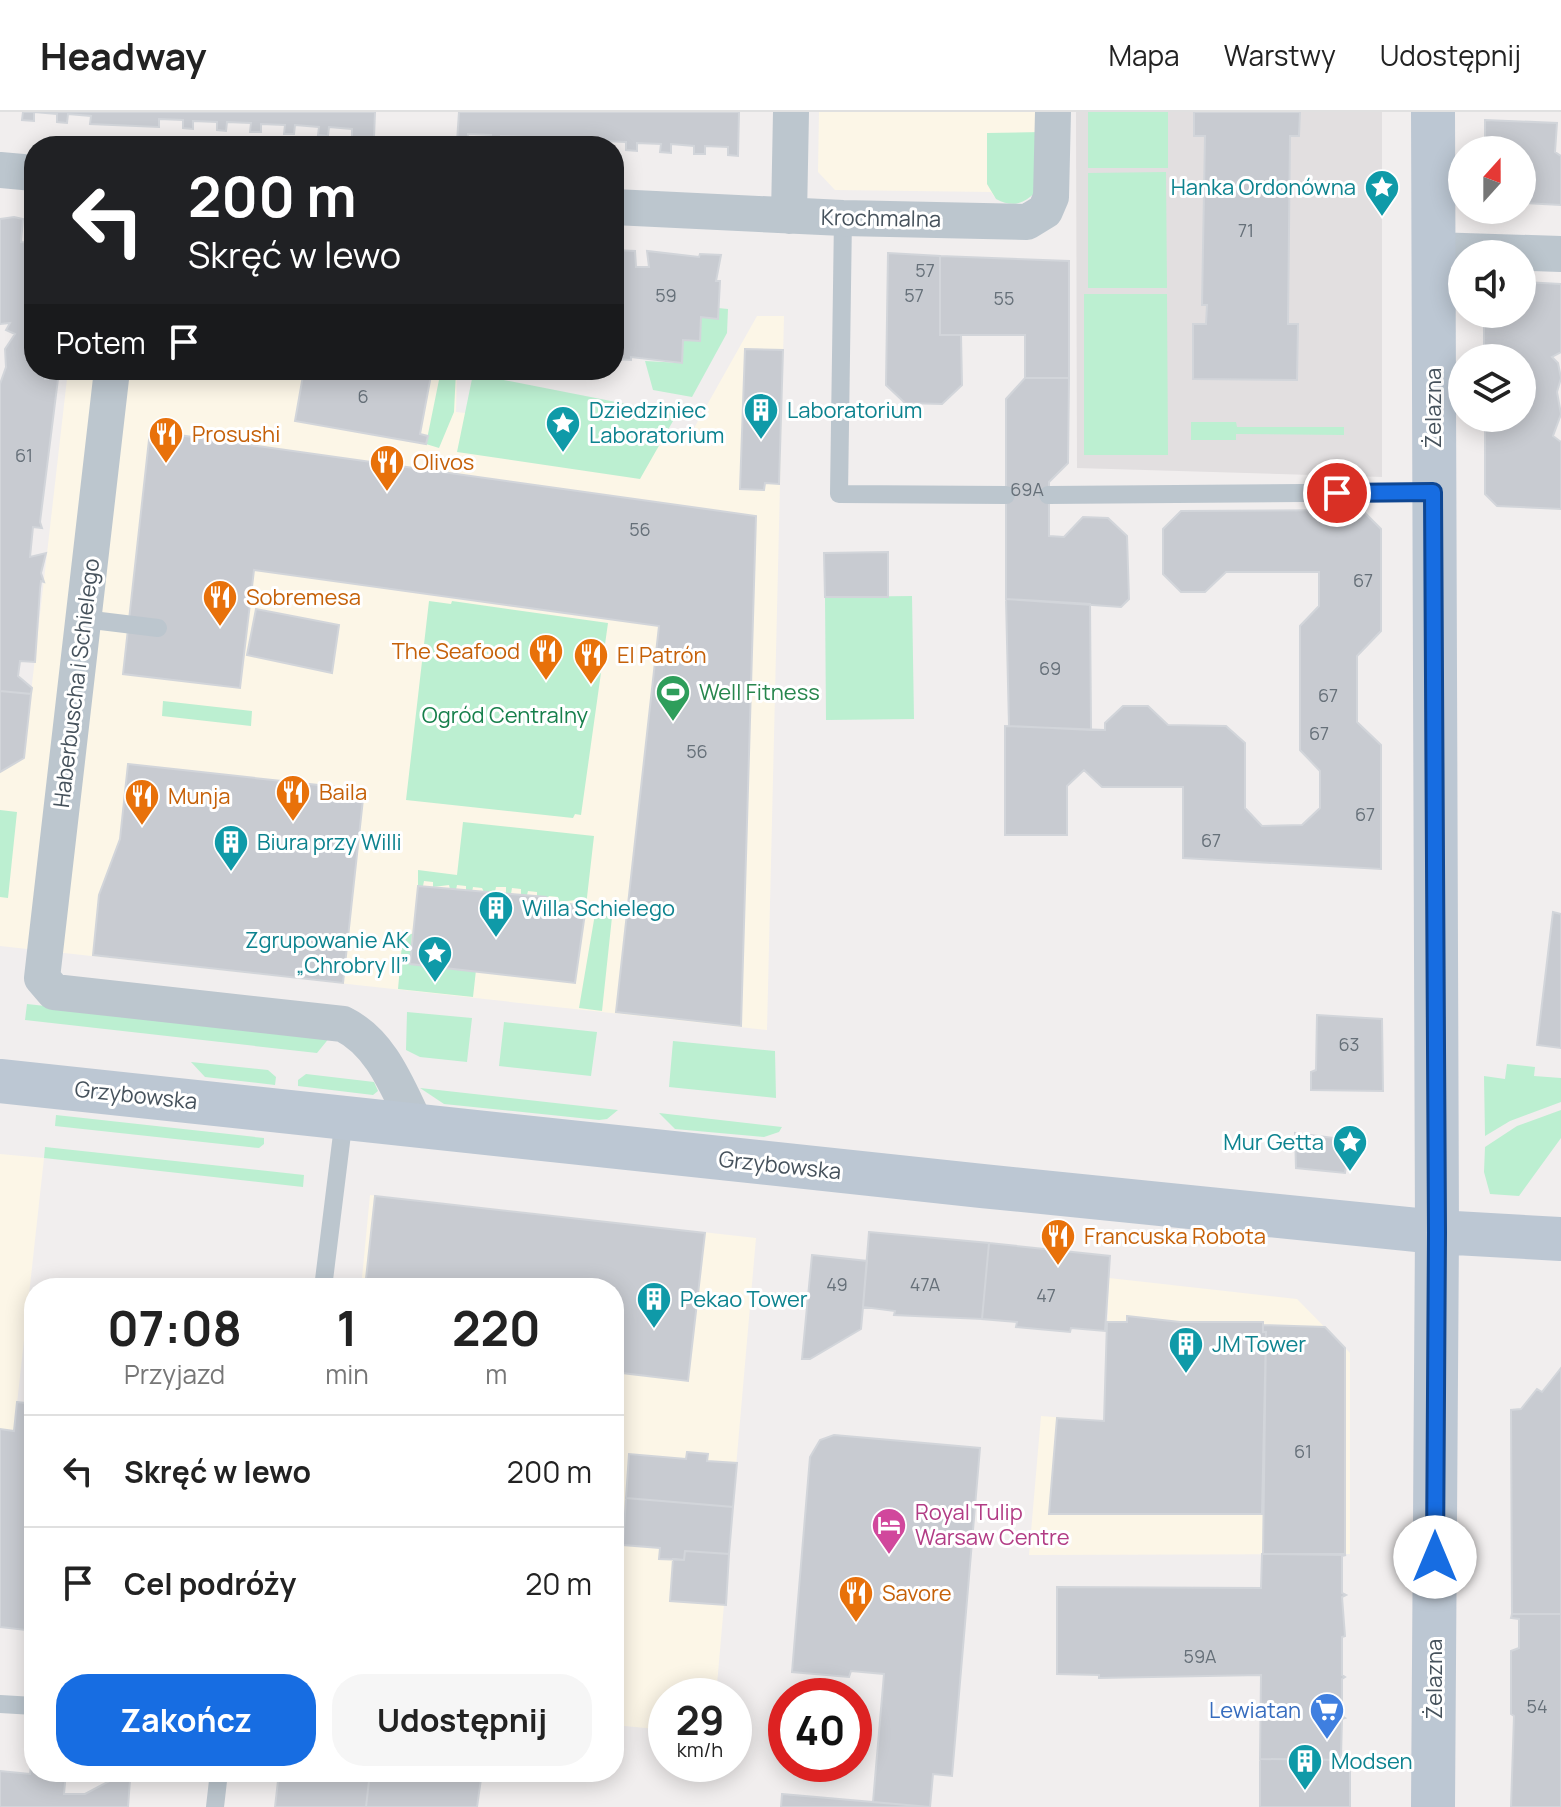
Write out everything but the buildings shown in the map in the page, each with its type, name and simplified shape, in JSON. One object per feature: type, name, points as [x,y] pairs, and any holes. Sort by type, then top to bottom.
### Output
[{"type":"street","points":[[789,216],[791,112]]},
{"type":"street","name":"Krochmalna","points":[[624,208],[843,218],[1027,222],[1045,211],[1051,197],[1053,112]]},
{"type":"street","name":"Żelazna","points":[[1433,112],[1437,1232],[1433,1807]]},
{"type":"street","points":[[0,170],[24,172]]},
{"type":"street","points":[[1433,250],[1561,254]]},
{"type":"street","name":"Haberbuscha i Schielego","points":[[111,380],[42,978],[54,992],[343,1024],[364,1037],[383,1060],[416,1125]]},
{"type":"street","name":"Grzybowska","points":[[0,1081],[1437,1232],[1561,1239]]},
{"type":"lane","points":[[843,218],[839,494],[1006,495]]},
{"type":"lane","points":[[1048,495],[1433,492]]},
{"type":"lane","points":[[84,619],[158,628]]},
{"type":"lane","points":[[324,1278],[344,1118]]},
{"type":"lane","points":[[0,1704],[24,1705]]},
{"type":"lane","points":[[215,1807],[218,1782]]},
{"type":"shaded area","points":[[819,112],[1042,112],[1042,185],[996,199],[991,192],[835,190],[818,172]]},
{"type":"shaded area","points":[[1076,112],[1382,112],[1382,477],[1077,468]]},
{"type":"shaded area","points":[[757,316],[784,316],[767,1030],[0,946],[0,691],[31,693],[67,380],[457,380],[456,412],[689,437]]},
{"type":"shaded area","points":[[0,1154],[44,1158],[31,1278],[24,1278],[24,1340],[14,1431],[0,1429]]},
{"type":"shaded area","points":[[370,1195],[756,1238],[718,1678],[648,1678],[648,1728],[624,1726],[624,1278],[362,1278]]},
{"type":"shaded area","points":[[1109,1278],[1297,1299],[1350,1353],[1350,1554],[1029,1555],[1041,1416],[1104,1421]]},
{"type":"green space","points":[[1088,112],[1168,112],[1168,168],[1088,168]]},
{"type":"green space","points":[[1042,132],[1042,185],[1016,204],[996,199],[987,184],[987,133]]},
{"type":"green space","points":[[1166,172],[1167,288],[1088,288],[1088,173]]},
{"type":"green space","points":[[1084,294],[1167,294],[1168,455],[1084,455]]},
{"type":"green space","points":[[718,308],[728,309],[727,333],[692,397],[653,390],[645,361],[681,363],[683,340],[700,340],[701,317],[717,319]]},
{"type":"green space","points":[[439,380],[456,380],[454,412],[439,448],[426,444]]},
{"type":"green space","points":[[472,380],[504,380],[677,414],[640,479],[457,452]]},
{"type":"green space","points":[[1191,422],[1236,422],[1237,427],[1344,427],[1344,435],[1236,434],[1236,440],[1191,440]]},
{"type":"green space","points":[[912,596],[914,719],[826,720],[825,597]]},
{"type":"green space","name":"Ogród Centralny","points":[[429,601],[451,604],[452,601],[608,623],[581,815],[575,814],[573,818],[406,800]]},
{"type":"green space","points":[[163,701],[252,711],[251,726],[162,716]]},
{"type":"green space","points":[[0,810],[17,812],[8,898],[0,897]]},
{"type":"green space","points":[[463,822],[594,836],[586,906],[577,905],[577,900],[558,902],[558,897],[549,896],[545,901],[537,897],[537,892],[521,894],[521,889],[512,888],[511,894],[506,893],[506,887],[496,887],[495,892],[485,894],[482,888],[473,887],[472,892],[466,891],[466,886],[457,885],[456,890],[450,889],[449,885],[433,887],[433,882],[424,881],[423,886],[418,886],[418,870],[457,875]]},
{"type":"green space","points":[[595,914],[612,917],[602,1011],[579,1008]]},
{"type":"green space","points":[[403,933],[412,934],[410,964],[476,970],[473,997],[398,989]]},
{"type":"green space","points":[[27,1004],[330,1037],[317,1053],[25,1020]]},
{"type":"green space","points":[[407,1012],[472,1018],[467,1062],[420,1057],[406,1050]]},
{"type":"green space","points":[[504,1022],[597,1032],[591,1076],[499,1066]]},
{"type":"green space","points":[[673,1041],[775,1051],[776,1098],[669,1087]]},
{"type":"green space","points":[[191,1062],[268,1070],[276,1077],[275,1085],[205,1077]]},
{"type":"green space","points":[[1507,1064],[1535,1067],[1534,1076],[1561,1078],[1561,1102],[1510,1121],[1485,1136],[1484,1076],[1505,1079]]},
{"type":"green space","points":[[306,1074],[374,1082],[378,1091],[373,1095],[298,1086],[298,1080]]},
{"type":"green space","points":[[420,1088],[618,1110],[607,1119],[599,1120],[444,1104]]},
{"type":"green space","points":[[1561,1110],[1561,1138],[1519,1196],[1490,1194],[1484,1172],[1485,1147],[1517,1126]]},
{"type":"green space","points":[[659,1113],[782,1127],[779,1132],[764,1137],[675,1129]]},
{"type":"green space","points":[[56,1115],[264,1138],[264,1144],[259,1148],[55,1126]]},
{"type":"green space","points":[[45,1147],[304,1175],[303,1187],[44,1158]]},
{"type":"place","name":"Hanka Ordonówna","points":[[1382,218]]},
{"type":"place","name":"Laboratorium","points":[[761,441]]},
{"type":"place","name":"Dziedziniec Laboratorium","points":[[563,454]]},
{"type":"place","name":"Prosushi","points":[[166,465]]},
{"type":"place","name":"Olivos","points":[[387,493]]},
{"type":"place","name":"Sobremesa","points":[[220,628]]},
{"type":"place","name":"The Seafood","points":[[546,682]]},
{"type":"place","name":"El Patrón","points":[[591,686]]},
{"type":"place","name":"Well Fitness","points":[[673,723]]},
{"type":"place","name":"Baila","points":[[293,823]]},
{"type":"place","name":"Munja","points":[[142,827]]},
{"type":"place","name":"Biura przy Willi","points":[[231,873]]},
{"type":"place","name":"Willa Schielego","points":[[496,939]]},
{"type":"place","name":"Zgrupowanie AK „Chrobry II”","points":[[435,984]]},
{"type":"place","name":"Mur Getta","points":[[1350,1173]]},
{"type":"place","name":"Francuska Robota","points":[[1058,1267]]},
{"type":"place","name":"Pekao Tower","points":[[654,1330]]},
{"type":"place","name":"JM Tower","points":[[1186,1375]]},
{"type":"place","name":"Royal Tulip Warsaw Centre","points":[[889,1556]]},
{"type":"place","name":"Savore","points":[[856,1624]]},
{"type":"place","name":"Lewiatan","points":[[1327,1741]]},
{"type":"place","name":"Modsen","points":[[1305,1792]]},
{"type":"route","points":[[1337,493],[1433,492],[1437,1232],[1435,1557]]}]
